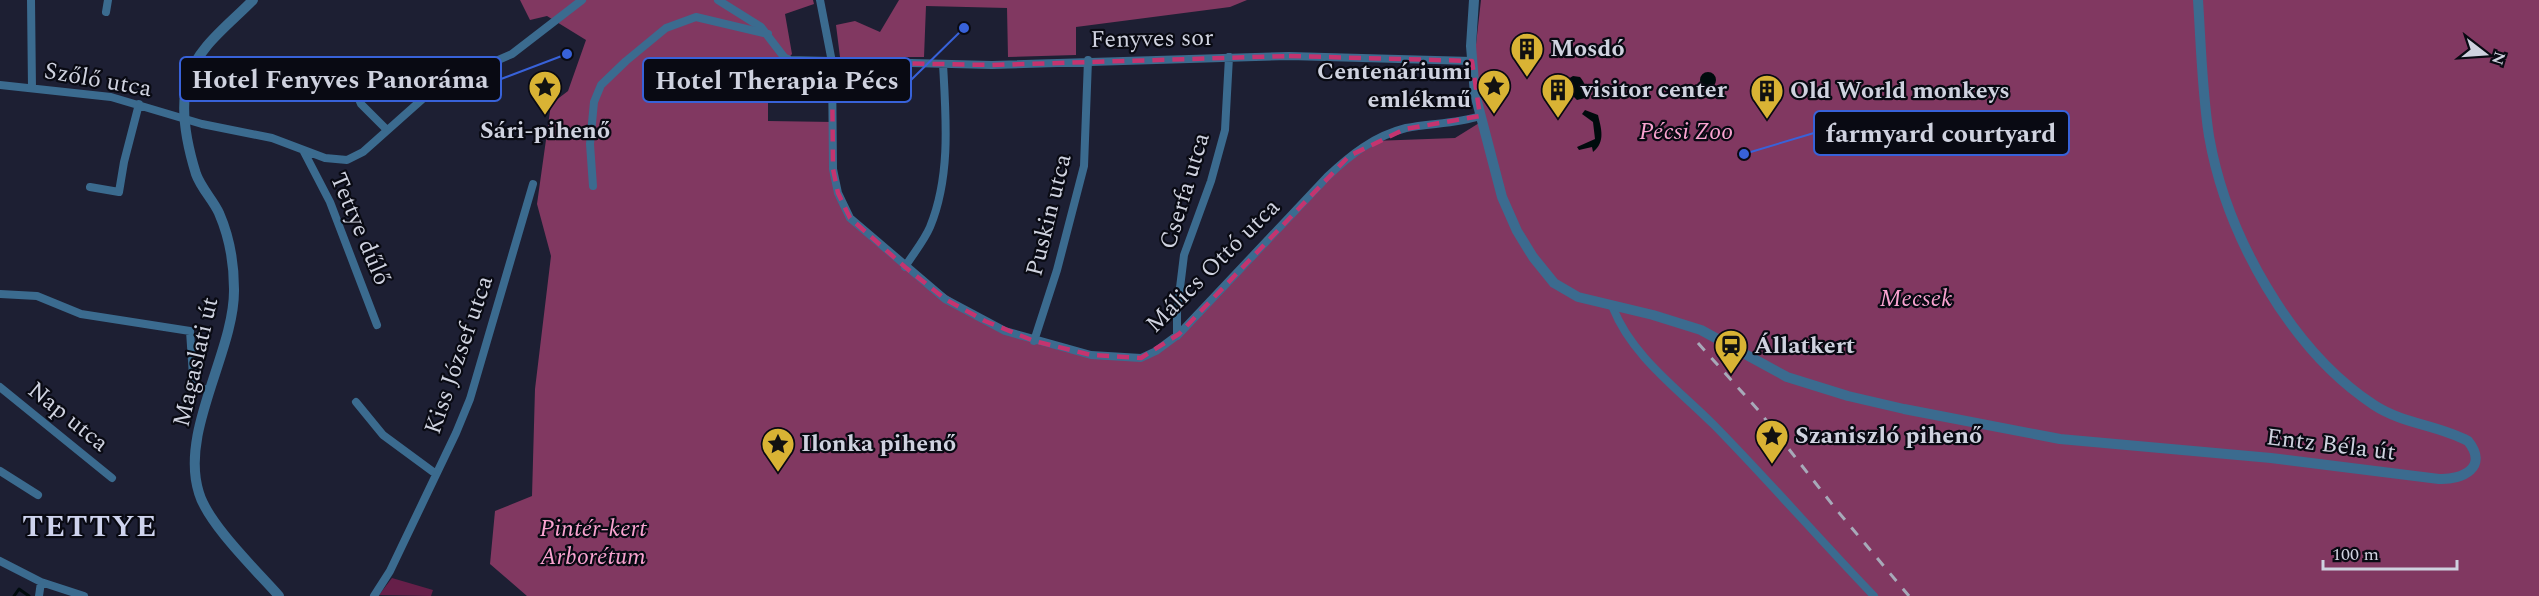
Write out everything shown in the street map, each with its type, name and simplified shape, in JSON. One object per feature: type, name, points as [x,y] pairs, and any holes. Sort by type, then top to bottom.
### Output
[{"type":"street","points":[[31,0],[32,88]]},
{"type":"street","points":[[106,12],[108,0]]},
{"type":"street","name":"Magaslati út","points":[[253,0],[194,64],[188,79],[184,117],[196,175],[219,213],[227,238],[234,286],[231,319],[209,391],[196,454],[199,493],[217,523],[279,596]]},
{"type":"street","name":"Szőlő utca","points":[[0,85],[111,97],[224,130],[272,138],[325,158],[347,160],[363,152],[436,87],[512,54],[582,0]]},
{"type":"street","points":[[718,0],[768,34],[784,57],[832,62]]},
{"type":"street","name":"Málics Ottó utca","points":[[820,0],[832,62],[833,169],[838,193],[850,218],[945,299],[1005,331],[1034,341],[1091,355],[1141,358],[1177,336],[1349,156],[1373,141],[1405,129],[1480,116]]},
{"type":"street","points":[[1474,0],[1472,61],[1480,116],[1502,197],[1517,231],[1533,257],[1554,283],[1578,297],[1613,308],[1620,325],[1652,366],[1714,425],[1874,596]]},
{"type":"street","name":"Entz Béla út","points":[[1613,308],[1653,315],[1701,330],[1787,377],[1824,389],[2025,434],[2271,458],[2439,479],[2462,478],[2471,470],[2475,460],[2474,452],[2468,441],[2392,415],[2342,380],[2298,332],[2274,298],[2249,253],[2228,206],[2210,138],[2198,0]]},
{"type":"street","points":[[593,186],[590,144],[594,102],[601,85],[666,28],[681,21],[706,18],[768,34]]},
{"type":"street","points":[[742,28],[748,20]]},
{"type":"street","name":"Fenyves sor","points":[[832,62],[943,64],[1289,56],[1472,61]]},
{"type":"street","name":"Cserfa utca","points":[[1177,336],[1176,312],[1184,255],[1211,181],[1225,130],[1229,57]]},
{"type":"street","name":"Puskin utca","points":[[1034,341],[1057,270],[1084,166],[1088,60]]},
{"type":"street","points":[[905,267],[929,228],[939,195],[945,162],[943,64]]},
{"type":"street","points":[[351,81],[362,104],[387,130]]},
{"type":"street","points":[[90,187],[119,192],[139,104]]},
{"type":"street","name":"Tettye dűlő","points":[[303,150],[330,202],[377,325]]},
{"type":"street","name":"Kiss József utca","points":[[374,596],[390,571],[456,434],[470,399],[533,184]]},
{"type":"street","points":[[0,294],[37,296],[81,314],[190,331],[193,376],[199,387],[209,391]]},
{"type":"street","name":"Nap utca","points":[[0,387],[112,478]]},
{"type":"street","points":[[356,402],[383,435],[436,474]]},
{"type":"street","points":[[0,471],[38,495]]},
{"type":"street","points":[[0,561],[41,582],[84,596]]},
{"type":"street","points":[[39,596],[41,582]]},
{"type":"highlighted area","points":[[1289,56],[1472,61],[1480,116],[1405,129],[1349,156],[1179,334],[1141,358],[1091,355],[1034,341],[985,321],[945,299],[905,267],[850,218],[838,193],[833,169],[832,62],[992,65]]},
{"type":"shaded area","points":[[1705,72],[1711,72],[1716,80],[1714,86],[1705,88],[1700,83],[1700,77]]},
{"type":"shaded area","points":[[1573,76],[1580,77],[1583,82],[1586,89],[1585,98],[1577,100],[1568,91],[1568,79]]},
{"type":"shaded area","points":[[1585,110],[1598,115],[1600,125],[1600,144],[1593,152],[1592,147],[1579,150],[1577,147],[1595,139],[1593,122],[1582,114]]},
{"type":"shaded area","points":[[392,578],[433,590],[431,596],[379,595]]},
{"type":"green space","name":"Mecsek","points":[[520,0],[813,0],[814,4],[785,14],[792,54],[768,82],[768,121],[834,122],[833,169],[850,218],[905,267],[985,321],[1090,357],[1141,358],[1179,334],[1327,177],[1373,141],[1455,138],[1484,120],[1474,62],[1481,0],[2539,0],[2539,596],[527,596],[490,564],[495,511],[532,496],[535,389],[551,256],[537,204],[551,104],[568,91],[586,40],[547,16],[530,20]]},
{"type":"green space","points":[[899,0],[1247,0],[1230,7],[1076,27],[1076,55],[1008,57],[1007,8],[926,6],[924,57],[840,57],[836,25],[855,21],[880,32]]},
{"type":"waterway","points":[[14,596],[19,589],[29,596]]},
{"type":"railway","points":[[1698,343],[1759,411],[1835,508],[1909,596]]},
{"type":"place","name":"Hotel Therapia Pécs","points":[[964,28]]},
{"type":"place","name":"Hotel Fenyves Panoráma","points":[[567,54]]},
{"type":"place","name":"Mosdó","points":[[1527,78]]},
{"type":"place","name":"Centenáriumi emlékmű","points":[[1494,115]]},
{"type":"place","name":"Sári-pihenő","points":[[545,116]]},
{"type":"place","name":"visitor center","points":[[1558,119]]},
{"type":"place","name":"Old World monkeys","points":[[1767,120]]},
{"type":"place","name":"farmyard courtyard","points":[[1744,154]]},
{"type":"place","name":"Állatkert","points":[[1731,375]]},
{"type":"place","name":"Szaniszló pihenő","points":[[1772,465]]},
{"type":"place","name":"Ilonka pihenő","points":[[778,473]]},
{"type":"district","name":"TETTYE","points":[[90,527]]},
{"type":"park label","name":"Pécsi Zoo","points":[[1686,132]]},
{"type":"park label","name":"Pintér-kert Arborétum","points":[[593,543]]}]
